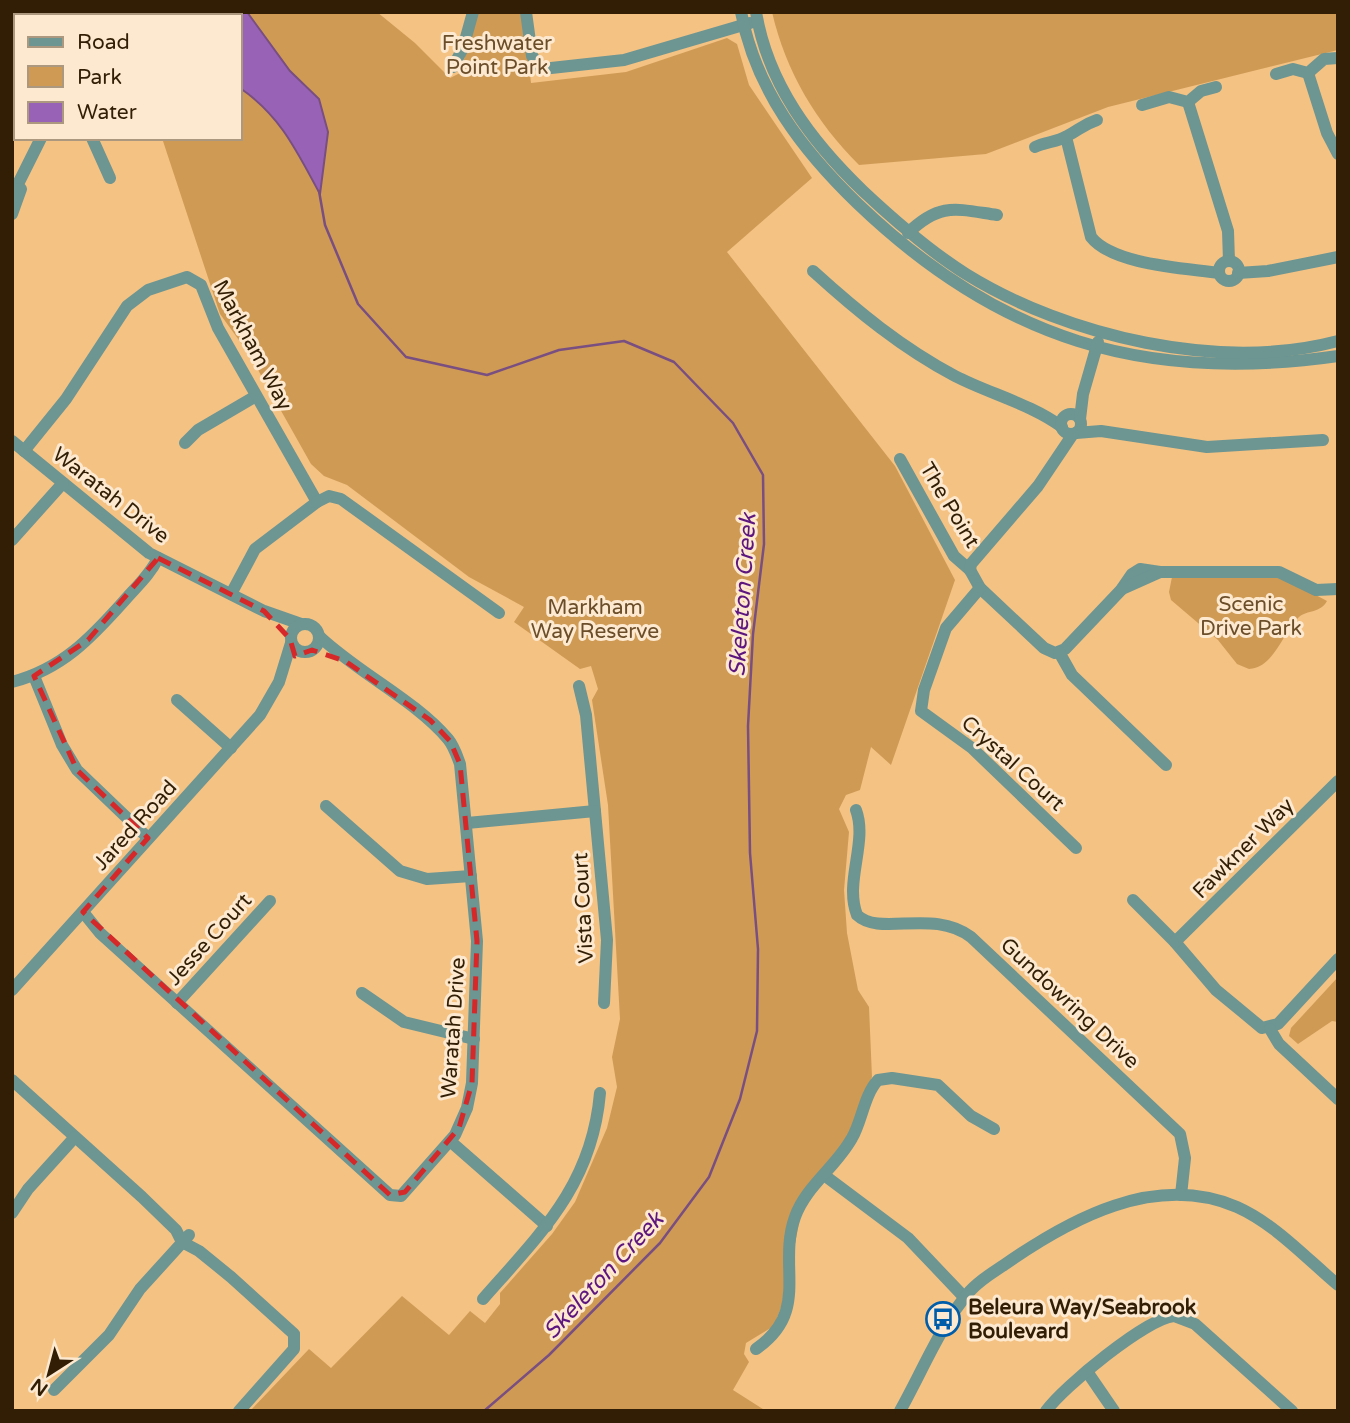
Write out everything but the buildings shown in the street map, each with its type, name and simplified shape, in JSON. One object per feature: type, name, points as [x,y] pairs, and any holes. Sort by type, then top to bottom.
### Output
[{"type":"street","points":[[453,67],[463,48],[473,12]]},
{"type":"street","points":[[526,12],[532,56],[542,69],[624,60],[743,18],[756,16],[772,69],[814,139],[908,233],[993,290],[1045,313],[1101,331],[1172,346],[1229,352],[1286,350],[1338,341]]},
{"type":"street","points":[[743,18],[766,87],[792,132],[827,174],[923,261],[978,298],[1041,329],[1097,348],[1144,358],[1207,365],[1284,362],[1338,356]]},
{"type":"street","points":[[1308,74],[1324,59],[1338,58]]},
{"type":"street","points":[[1276,74],[1293,69],[1308,74]]},
{"type":"street","points":[[1308,74],[1327,134],[1338,153]]},
{"type":"street","points":[[1188,102],[1200,91],[1216,87]]},
{"type":"street","points":[[1142,105],[1169,97],[1188,102]]},
{"type":"street","points":[[1188,102],[1228,231],[1229,261]]},
{"type":"street","points":[[1035,148],[1049,140],[1066,137],[1079,125],[1097,120]]},
{"type":"street","points":[[1066,137],[1091,237],[1107,252],[1219,273],[1229,281],[1238,273],[1268,271],[1338,257]]},
{"type":"street","points":[[13,207],[40,140]]},
{"type":"street","points":[[93,140],[110,178]]},
{"type":"street","points":[[908,233],[924,216],[936,211],[969,211],[997,215]]},
{"type":"street","points":[[1219,273],[1222,263],[1229,261],[1235,263],[1238,273]]},
{"type":"street","points":[[813,271],[897,341],[976,387],[1071,424],[1207,447],[1323,440]]},
{"type":"street","name":"Markham Way","points":[[24,451],[66,399],[127,306],[148,290],[179,278],[191,278],[201,285],[213,319],[317,502]]},
{"type":"street","points":[[970,570],[971,564],[1038,486],[1058,453],[1083,394],[1101,331]]},
{"type":"street","points":[[185,443],[198,430],[256,396]]},
{"type":"street","name":"Waratah Drive","points":[[12,442],[158,558],[264,611],[300,624]]},
{"type":"street","name":"The Point","points":[[900,459],[954,556],[970,570],[980,588],[1044,648],[1059,652]]},
{"type":"street","points":[[12,540],[63,483]]},
{"type":"street","points":[[231,594],[255,549],[317,502],[329,496],[341,499],[499,612]]},
{"type":"street","points":[[12,682],[34,676],[60,663],[88,640],[148,574],[158,558]]},
{"type":"street","points":[[1166,765],[1072,675],[1059,652],[1121,590],[1160,572],[1279,572],[1316,590],[1338,589]]},
{"type":"street","name":"Crystal Court","points":[[980,588],[946,628],[924,690],[921,711],[972,748],[1076,848]]},
{"type":"street","name":"Waratah Drive","points":[[264,611],[291,641]]},
{"type":"street","points":[[300,624],[313,626],[319,636],[310,651],[299,651],[291,641],[292,631],[300,624]]},
{"type":"street","name":"Waratah Drive","points":[[80,915],[390,1195],[401,1196],[450,1141],[467,1108],[474,1039],[477,941],[460,764],[450,741],[430,720],[345,661],[319,636]]},
{"type":"street","name":"Jared Road","points":[[12,990],[260,715],[279,682],[291,641]]},
{"type":"street","name":"Waratah Drive","points":[[310,651],[345,661]]},
{"type":"street","name":"Jared Road","points":[[279,682],[310,651]]},
{"type":"street","points":[[34,676],[62,745],[77,770],[148,838]]},
{"type":"street","name":"Vista Court","points":[[579,686],[586,715],[607,940],[604,1003]]},
{"type":"street","points":[[177,700],[231,748]]},
{"type":"street","name":"Fawkner Way","points":[[1175,942],[1338,781]]},
{"type":"street","points":[[326,806],[400,871],[426,879],[471,876]]},
{"type":"street","name":"Gundowring Drive","points":[[856,810],[859,823],[853,875],[855,908],[862,920],[874,923],[944,923],[971,937],[1180,1134],[1185,1158],[1181,1195]]},
{"type":"street","points":[[467,823],[595,811]]},
{"type":"street","points":[[1133,900],[1175,942],[1223,997],[1257,1025],[1270,1028],[1279,1044],[1338,1099]]},
{"type":"street","name":"Jesse Court","points":[[177,1003],[270,901]]},
{"type":"street","points":[[1270,1028],[1338,959]]},
{"type":"street","points":[[362,993],[404,1022],[474,1039]]},
{"type":"street","points":[[756,1349],[773,1335],[784,1318],[790,1292],[789,1248],[793,1224],[807,1195],[852,1137],[878,1080],[892,1077],[938,1085],[971,1116],[995,1129]]},
{"type":"street","points":[[12,1080],[142,1196],[185,1239],[291,1331],[296,1340],[294,1349],[239,1411]]},
{"type":"street","points":[[483,1299],[547,1226],[581,1172],[596,1128],[600,1093]]},
{"type":"street","points":[[12,1213],[28,1189],[75,1137]]},
{"type":"street","points":[[450,1141],[547,1226]]},
{"type":"street","points":[[824,1175],[908,1238],[965,1298]]},
{"type":"street","points":[[900,1411],[965,1298],[981,1281],[1046,1237],[1142,1197],[1181,1195],[1224,1202],[1253,1215],[1338,1285]]},
{"type":"street","points":[[54,1390],[109,1335],[140,1289],[185,1239]]},
{"type":"street","points":[[1046,1411],[1146,1325],[1164,1317],[1180,1317],[1195,1324],[1292,1411]]},
{"type":"street","points":[[1087,1373],[1114,1411]]},
{"type":"highlighted area","points":[[158,558],[264,611],[290,639],[295,656],[312,650],[345,661],[430,720],[450,741],[460,764],[477,941],[472,1083],[459,1128],[405,1192],[390,1195],[83,912],[148,838],[77,770],[34,676],[88,640]]},
{"type":"green space","points":[[377,12],[415,43],[450,78],[460,73],[478,12],[523,12],[531,83],[626,72],[727,38],[737,44],[749,85],[812,178],[727,252],[895,466],[955,580],[891,765],[871,747],[860,790],[846,795],[839,809],[849,832],[844,890],[847,933],[858,990],[869,1007],[872,1077],[848,1136],[805,1191],[785,1297],[774,1326],[746,1343],[744,1354],[749,1362],[733,1390],[766,1411],[250,1411],[309,1349],[331,1368],[402,1296],[449,1335],[470,1311],[485,1323],[500,1304],[500,1293],[552,1234],[575,1202],[607,1128],[617,1087],[612,1057],[620,1019],[608,805],[592,700],[598,689],[591,666],[580,669],[514,622],[524,607],[469,577],[347,485],[324,476],[311,464],[249,354],[220,314],[163,140],[242,140],[242,14],[120,14]]},
{"type":"green space","points":[[772,12],[1338,12],[1338,50],[1108,107],[986,154],[859,165],[829,131],[805,95],[785,55]]},
{"type":"green space","name":"Scenic Drive Park","points":[[1172,577],[1284,578],[1327,601],[1321,608],[1299,617],[1272,656],[1258,667],[1249,669],[1237,664],[1218,640],[1171,600],[1169,592]]},
{"type":"green space","points":[[1338,977],[1338,1022],[1332,1021],[1298,1044],[1289,1036],[1291,1028]]},
{"type":"water","points":[[156,12],[247,12],[290,71],[319,99],[328,132],[320,194],[287,136],[267,110],[242,90],[242,14]]},
{"type":"waterway","name":"Skeleton Creek","points":[[319,191],[325,225],[358,304],[406,357],[487,375],[559,350],[624,341],[674,362],[733,423],[763,475],[764,544],[753,634],[748,726],[750,853],[758,949],[757,1031],[740,1099],[709,1177],[660,1243],[549,1355],[484,1411]]},
{"type":"place","name":"Beleura Way/Seabrook Boulevard","points":[[943,1319]]},
{"type":"park label","name":"Freshwater Point Park","points":[[497,55]]},
{"type":"park label","name":"Markham Way Reserve","points":[[595,619]]}]
